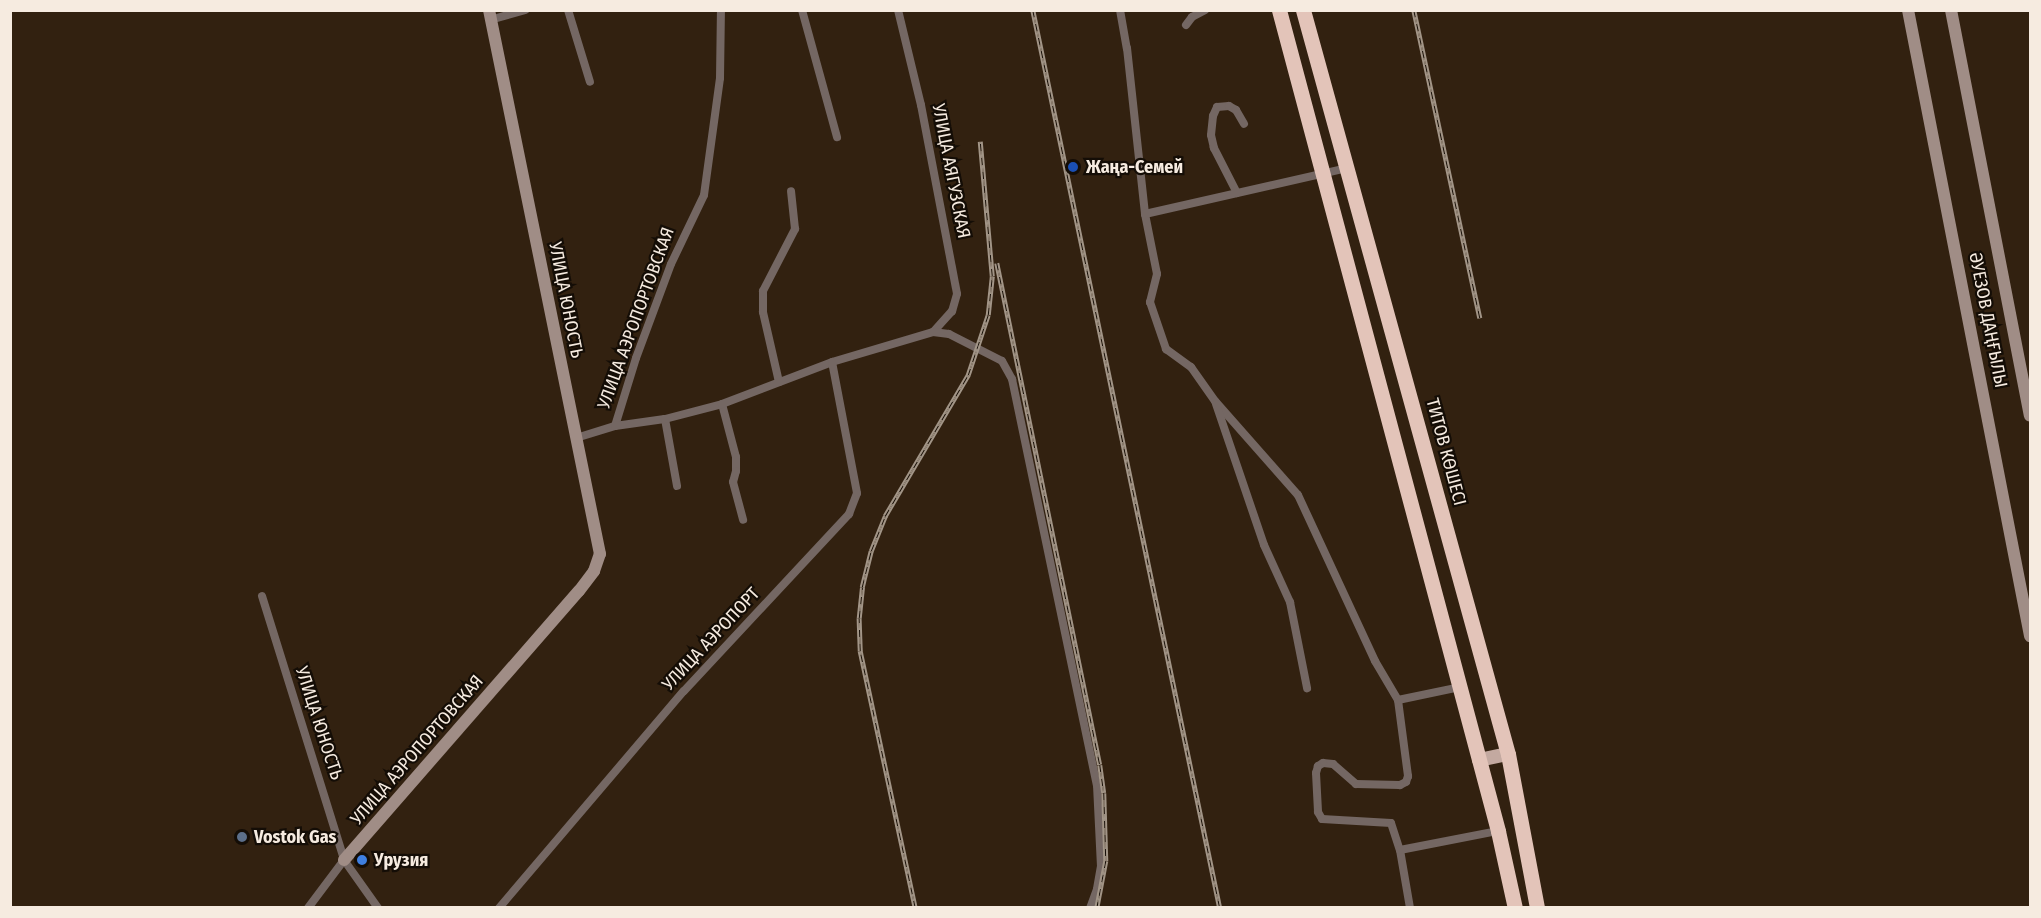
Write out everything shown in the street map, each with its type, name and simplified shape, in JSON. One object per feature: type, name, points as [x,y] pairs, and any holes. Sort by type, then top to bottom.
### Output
[{"type":"highway","points":[[1280,10],[1498,831],[1515,908]]},
{"type":"highway","name":"ТИТОВ КӨШЕСІ","points":[[1303,10],[1508,754],[1537,908]]},
{"type":"main road","name":"ӘУЕЗОВ ДАҢҒЫЛЫ","points":[[1908,10],[2031,636]]},
{"type":"main road","name":"ӘУЕЗОВ ДАҢҒЫЛЫ","points":[[1951,10],[2031,415]]},
{"type":"main road","name":"УЛИЦА ЮНОСТЬ","points":[[490,15],[576,438],[599,536],[600,554],[594,571],[579,591]]},
{"type":"main road","name":"УЛИЦА АЭРОПОРТОВСКАЯ","points":[[344,860],[579,591]]},
{"type":"main road","points":[[1479,760],[1508,754]]},
{"type":"street","points":[[490,15],[526,10]]},
{"type":"street","points":[[568,10],[590,82]]},
{"type":"street","name":"УЛИЦА АЭРОПОРТОВСКАЯ","points":[[615,426],[671,264],[704,195],[720,78],[721,10]]},
{"type":"street","points":[[802,10],[837,137]]},
{"type":"street","name":"УЛИЦА АЯГУЗСКАЯ","points":[[898,10],[921,105],[957,294],[952,311],[933,332]]},
{"type":"street","points":[[1120,10],[1127,48],[1145,214],[1157,274],[1150,302],[1166,349],[1191,367],[1215,401],[1298,495],[1375,661],[1398,700],[1408,776],[1406,782],[1400,785],[1356,784],[1333,764],[1323,763],[1318,766],[1316,772],[1320,817],[1391,823],[1400,850],[1410,908]]},
{"type":"street","points":[[1186,26],[1192,17],[1205,10]]},
{"type":"street","points":[[1238,194],[1214,148],[1211,135],[1213,116],[1217,107],[1229,106],[1236,110],[1244,124]]},
{"type":"street","points":[[1145,214],[1347,168]]},
{"type":"street","points":[[779,382],[763,312],[763,291],[795,229],[791,191]]},
{"type":"street","points":[[576,438],[615,426],[665,419],[722,404],[832,362],[933,332],[949,334],[1002,361],[1012,379],[1097,784],[1101,866],[1097,889],[1090,908]]},
{"type":"street","name":"УЛИЦА АЭРОПОРТ","points":[[498,908],[684,691],[849,514],[857,493],[832,362]]},
{"type":"street","points":[[1215,401],[1264,545],[1290,602],[1307,688]]},
{"type":"street","points":[[722,404],[736,457],[733,482],[743,520]]},
{"type":"street","points":[[665,419],[676,486]]},
{"type":"street","name":"УЛИЦА ЮНОСТЬ","points":[[261,596],[344,860],[378,908]]},
{"type":"street","points":[[1398,700],[1460,687]]},
{"type":"street","points":[[1400,850],[1498,831]]},
{"type":"street","name":"УЛИЦА АЭРОПОРТОВСКАЯ","points":[[308,908],[344,860]]},
{"type":"railway","points":[[1033,10],[1220,908]]},
{"type":"railway","points":[[1414,10],[1480,318]]},
{"type":"railway","points":[[915,908],[860,651],[859,618],[862,587],[871,551],[885,516],[968,375],[988,315],[992,276],[980,142]]},
{"type":"railway","points":[[997,263],[1100,765],[1104,793],[1106,861],[1097,908]]},
{"type":"place","name":"Жаңа-Семей","points":[[1073,167]]},
{"type":"place","name":"Vostok Gas","points":[[242,837]]},
{"type":"place","name":"Урузия","points":[[362,860]]}]
